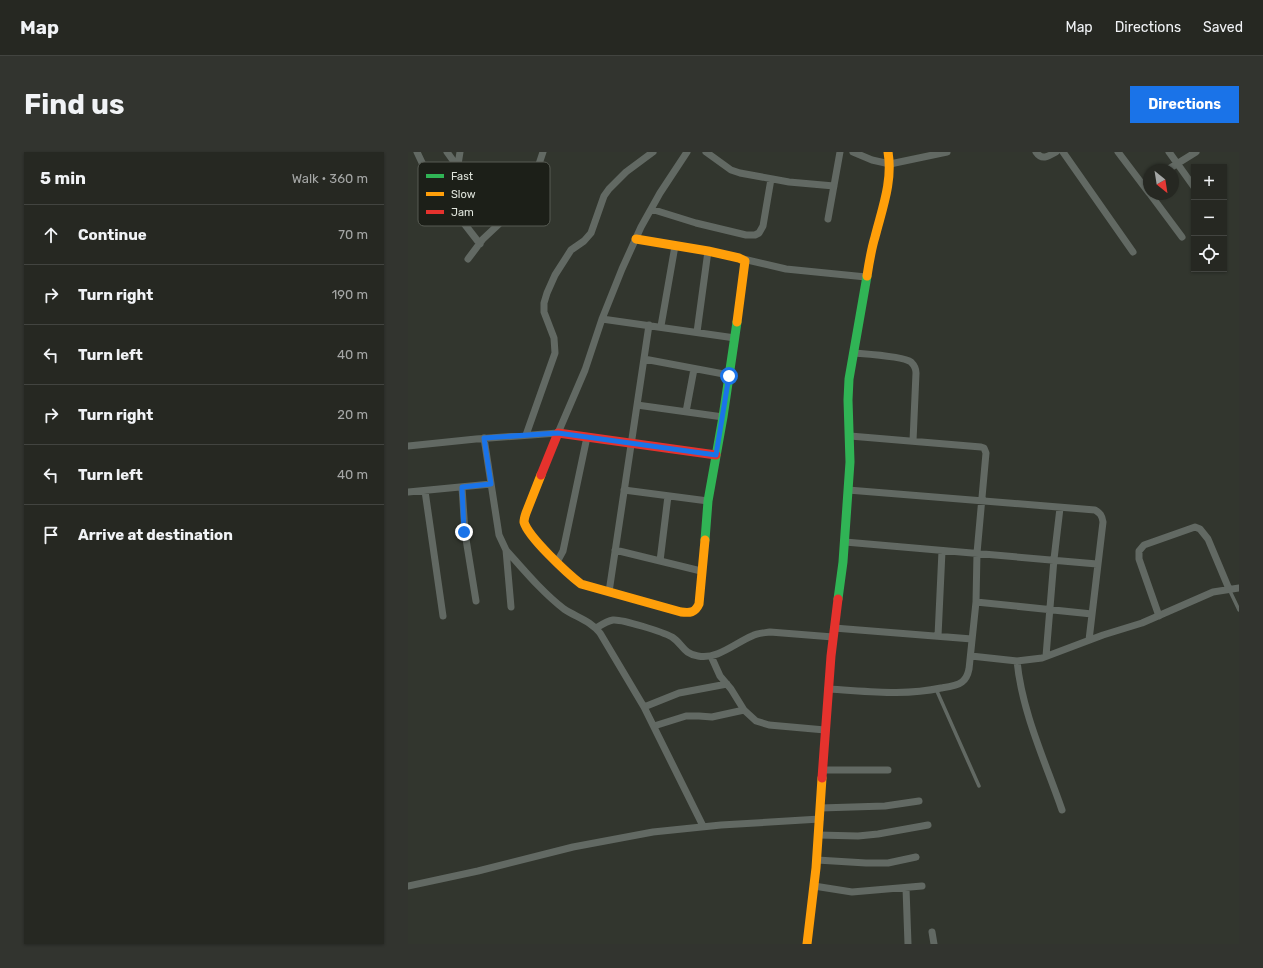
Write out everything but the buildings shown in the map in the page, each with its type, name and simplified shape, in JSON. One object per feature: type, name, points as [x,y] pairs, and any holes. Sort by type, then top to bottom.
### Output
[{"type":"street","points":[[418,152],[422,162]]},
{"type":"street","points":[[447,152],[454,162]]},
{"type":"street","points":[[458,162],[460,152]]},
{"type":"street","points":[[540,162],[542,152]]},
{"type":"street","points":[[526,435],[555,353],[554,338],[544,312],[544,303],[555,275],[571,250],[584,241],[591,233],[604,196],[608,189],[626,172],[653,152]]},
{"type":"street","points":[[687,152],[651,209],[622,269],[602,319],[585,370],[524,519],[525,525],[535,538],[556,562],[575,580],[588,586],[681,612],[690,613],[696,610],[699,604],[708,501],[723,417],[745,264],[743,259]]},
{"type":"street","points":[[706,152],[732,170],[740,173],[789,182],[834,186]]},
{"type":"street","points":[[828,219],[840,152]]},
{"type":"street","points":[[853,152],[872,160],[890,164],[947,152]]},
{"type":"street","points":[[807,944],[817,860],[833,632],[845,542],[850,462],[848,400],[849,380],[874,238],[888,190],[890,164],[888,152]]},
{"type":"street","points":[[1036,152],[1041,157],[1045,157],[1056,152]]},
{"type":"street","points":[[1063,152],[1133,252]]},
{"type":"street","points":[[1118,152],[1143,180]]},
{"type":"street","points":[[1169,152],[1177,164],[1196,152]]},
{"type":"street","points":[[1179,167],[1191,183]]},
{"type":"street","points":[[651,209],[696,223],[746,235],[756,235],[763,226],[771,179]]},
{"type":"street","points":[[1154,200],[1182,237]]},
{"type":"street","points":[[466,226],[480,244]]},
{"type":"street","points":[[468,259],[497,226]]},
{"type":"street","points":[[636,239],[708,251],[786,269],[866,277]]},
{"type":"street","points":[[661,326],[675,246]]},
{"type":"street","points":[[697,332],[708,251]]},
{"type":"street","points":[[602,319],[661,326],[734,338]]},
{"type":"street","points":[[609,592],[630,443],[649,325]]},
{"type":"street","points":[[854,353],[903,358],[914,365],[916,373],[913,441]]},
{"type":"street","points":[[644,359],[729,376]]},
{"type":"street","points":[[686,412],[694,369]]},
{"type":"street","points":[[637,404],[723,417]]},
{"type":"street","points":[[408,446],[484,438],[558,433],[716,455]]},
{"type":"street","points":[[828,689],[900,693],[936,689],[956,685],[962,682],[969,669],[976,602],[977,553],[986,453],[984,448],[850,436]]},
{"type":"street","points":[[484,438],[499,535],[506,550],[546,593],[566,610],[596,628],[644,706],[703,826]]},
{"type":"street","points":[[556,562],[563,551],[587,438]]},
{"type":"street","points":[[408,492],[491,484]]},
{"type":"street","points":[[462,487],[464,532],[476,601]]},
{"type":"street","points":[[624,490],[708,501]]},
{"type":"street","points":[[848,490],[1094,510],[1099,512],[1103,522],[1088,640]]},
{"type":"street","points":[[425,491],[443,616]]},
{"type":"street","points":[[660,561],[668,496]]},
{"type":"street","points":[[1046,656],[1060,508]]},
{"type":"street","points":[[1159,616],[1139,559],[1139,551],[1144,545],[1186,529],[1195,527],[1200,529],[1208,539],[1229,589]]},
{"type":"street","points":[[845,542],[1054,559],[1097,564]]},
{"type":"street","points":[[506,550],[511,607]]},
{"type":"street","points":[[615,550],[702,571]]},
{"type":"street","points":[[938,636],[942,550]]},
{"type":"street","points":[[971,656],[1017,661],[1031,660],[1046,656],[1102,635],[1142,623],[1204,595],[1239,588]]},
{"type":"street","points":[[976,602],[1092,614]]},
{"type":"street","points":[[596,628],[612,620],[618,620],[671,637],[686,652],[700,657],[711,656],[728,649],[753,635],[770,632],[833,632],[938,636],[972,639]]},
{"type":"street","points":[[711,656],[717,670],[728,684],[744,710],[761,724],[825,730]]},
{"type":"street","points":[[1017,661],[1019,684],[1024,703],[1062,810]]},
{"type":"street","points":[[644,706],[679,693],[728,684]]},
{"type":"street","points":[[654,726],[686,716],[712,717],[744,710]]},
{"type":"street","points":[[823,770],[888,770]]},
{"type":"street","points":[[820,808],[885,806],[919,801]]},
{"type":"street","points":[[408,886],[478,871],[573,846],[653,832],[703,826],[820,819]]},
{"type":"street","points":[[818,835],[858,836],[928,826]]},
{"type":"street","points":[[817,860],[888,863],[916,858]]},
{"type":"street","points":[[814,886],[852,892],[922,886]]},
{"type":"street","points":[[906,888],[908,944]]},
{"type":"street","points":[[932,932],[934,944]]},
{"type":"lane","points":[[1229,589],[1239,610]]},
{"type":"lane","points":[[936,689],[978,786]]},
{"type":"traffic: fast","points":[[838,599],[843,562],[850,462],[848,400],[849,379],[867,276]]},
{"type":"traffic: fast","points":[[705,540],[708,501],[723,417],[737,322]]},
{"type":"traffic: slow","points":[[867,276],[872,247],[884,205],[888,184],[888,152]]},
{"type":"traffic: slow","points":[[636,239],[708,251],[739,258],[745,261],[737,322]]},
{"type":"traffic: slow","points":[[541,475],[524,522],[527,529],[540,546],[581,584],[681,612],[692,612],[699,604],[705,540]]},
{"type":"traffic: slow","points":[[807,944],[816,868],[822,778]]},
{"type":"traffic: jam","points":[[541,475],[558,433],[716,455]]},
{"type":"traffic: jam","points":[[822,778],[831,656],[838,599]]},
{"type":"route","points":[[464,532],[462,487],[491,484],[484,438],[558,433],[716,455],[729,376]]}]
